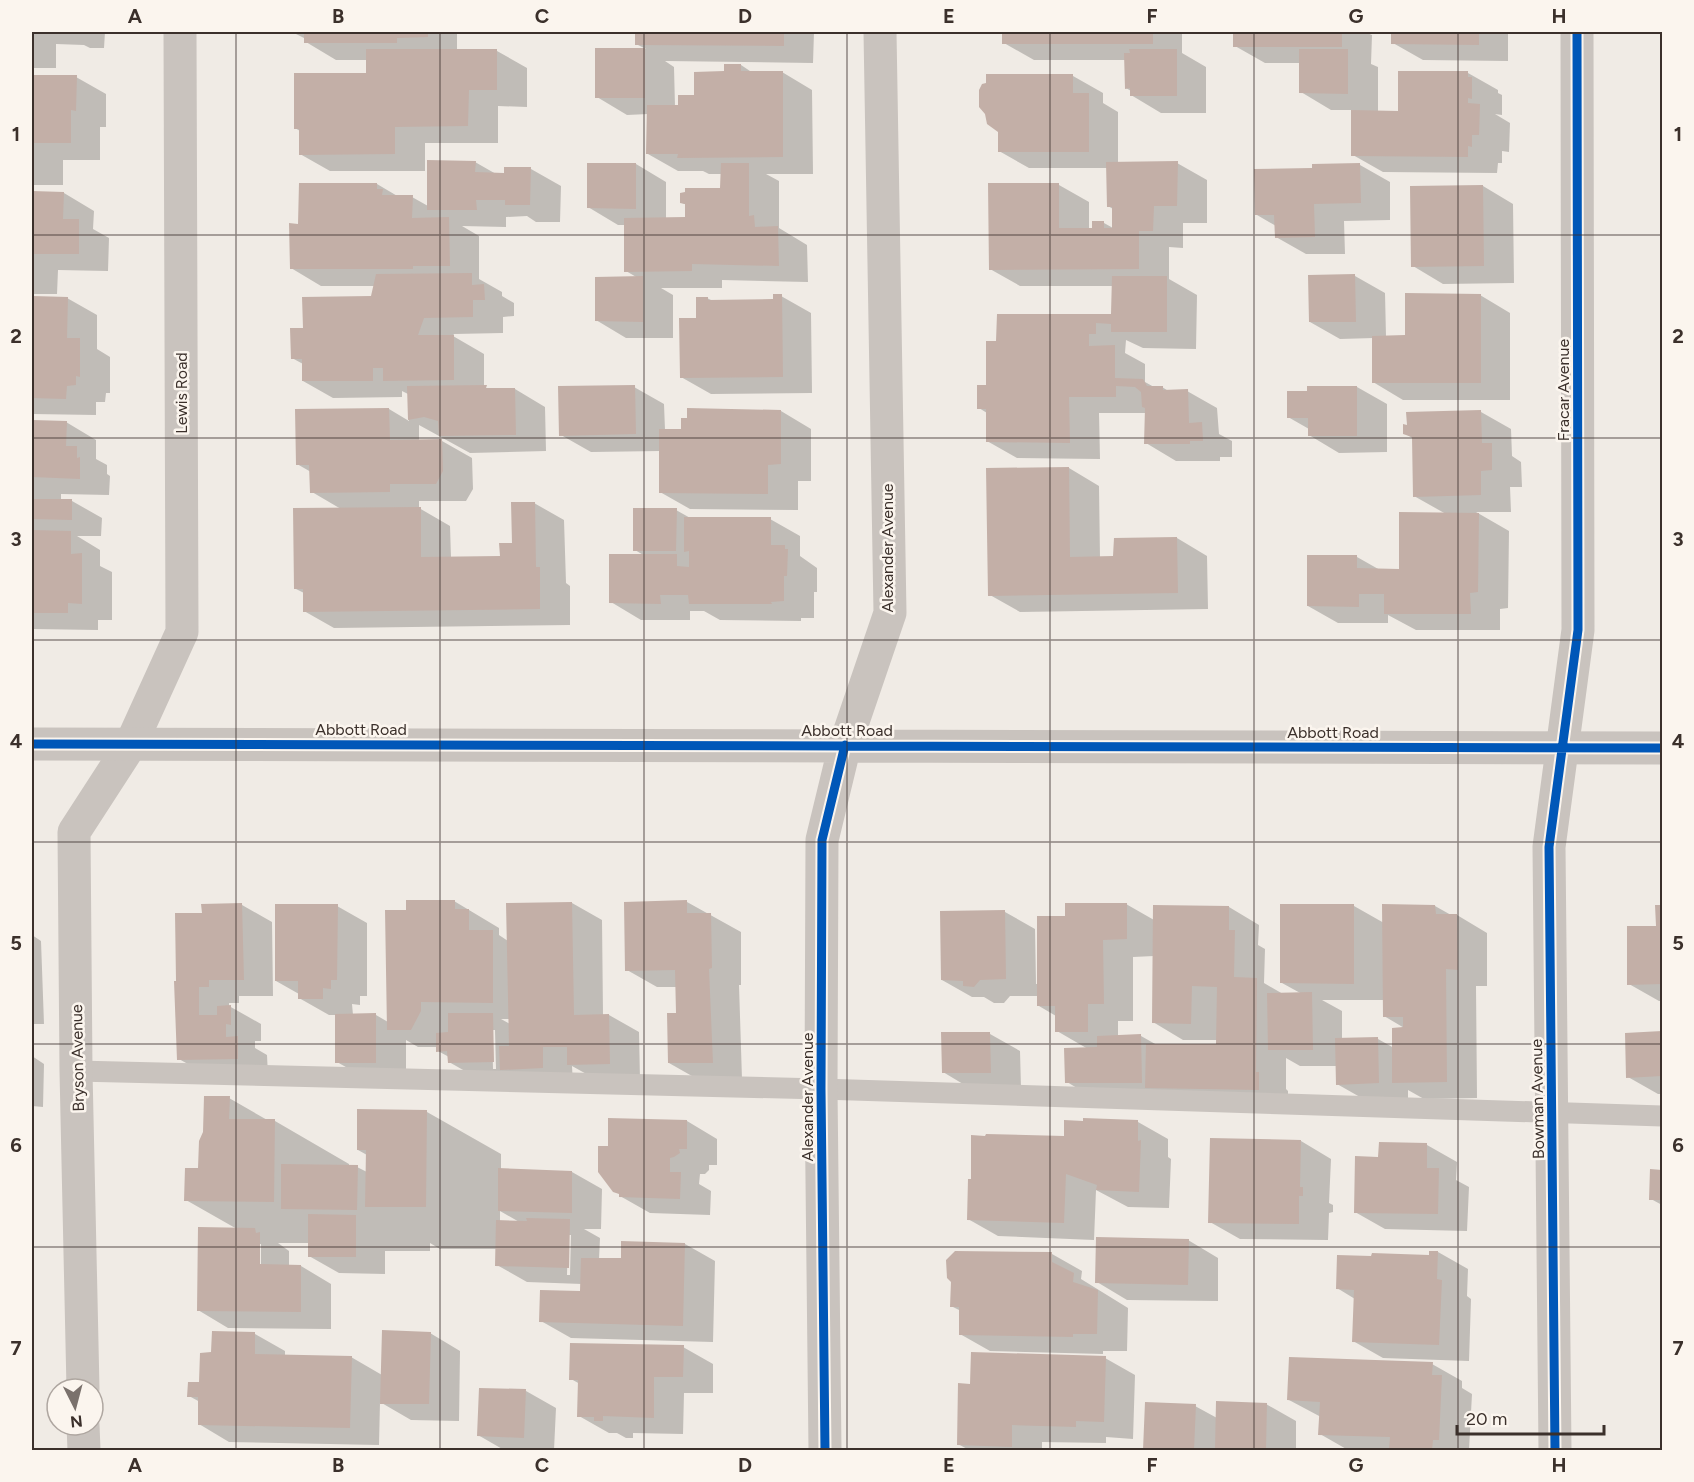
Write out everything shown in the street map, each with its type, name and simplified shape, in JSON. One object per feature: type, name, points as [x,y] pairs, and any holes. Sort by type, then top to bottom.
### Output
[{"type":"street","name":"Lewis Road","points":[[131,744],[182,633],[180,32]]},
{"type":"street","name":"Alexander Avenue","points":[[825,1450],[821,1089],[822,840],[845,745],[890,613],[880,32]]},
{"type":"street","name":"Fracar Avenue","points":[[1563,747],[1578,630],[1577,32]]},
{"type":"street","name":"Abbott Road","points":[[32,744],[1662,748]]},
{"type":"street","name":"Bryson Avenue","points":[[83,1377],[76,1071],[75,832],[131,744]]},
{"type":"street","name":"Bowman Avenue","points":[[1555,1450],[1549,847],[1563,747]]},
{"type":"lane","points":[[76,1071],[821,1089],[1662,1116]]},
{"type":"building","points":[[304,32],[428,32],[428,37],[397,38],[397,43],[304,43]]},
{"type":"building","points":[[635,32],[784,32],[784,46],[635,45]]},
{"type":"building","points":[[1002,32],[1153,32],[1153,44],[1002,44]]},
{"type":"building","points":[[1233,32],[1342,32],[1342,47],[1233,47]]},
{"type":"building","points":[[1391,32],[1479,32],[1479,45],[1391,44]]},
{"type":"building","points":[[595,48],[645,48],[645,98],[595,98]]},
{"type":"building","points":[[366,49],[497,49],[497,90],[469,90],[468,126],[395,127],[395,154],[299,155],[299,129],[294,129],[294,73],[366,73]]},
{"type":"building","points":[[1129,49],[1177,49],[1177,96],[1130,96],[1130,88],[1125,89],[1124,53],[1130,53]]},
{"type":"building","points":[[1299,49],[1348,49],[1348,94],[1299,93]]},
{"type":"building","points":[[724,64],[741,64],[741,71],[783,71],[783,157],[677,158],[678,154],[646,154],[647,105],[678,105],[678,95],[694,95],[694,72],[724,71]]},
{"type":"building","points":[[1398,71],[1468,71],[1468,77],[1472,77],[1472,99],[1468,98],[1468,103],[1480,104],[1479,135],[1472,135],[1472,147],[1468,146],[1468,157],[1351,156],[1351,110],[1398,111]]},
{"type":"building","points":[[986,74],[1073,74],[1073,93],[1089,93],[1089,152],[998,152],[998,132],[987,124],[985,114],[979,107],[979,90],[982,84],[986,83]]},
{"type":"building","points":[[32,75],[77,75],[76,111],[71,110],[71,143],[32,143]]},
{"type":"building","points":[[427,160],[476,161],[475,172],[504,173],[504,167],[531,167],[530,205],[505,205],[505,200],[476,200],[477,210],[427,210]]},
{"type":"building","points":[[1178,161],[1177,206],[1154,206],[1153,231],[1139,231],[1139,269],[989,270],[988,183],[1059,183],[1059,228],[1092,228],[1092,221],[1104,221],[1104,228],[1112,228],[1112,207],[1107,207],[1106,162]]},
{"type":"building","points":[[587,163],[636,163],[636,209],[587,208]]},
{"type":"building","points":[[721,163],[749,163],[749,216],[754,215],[755,227],[778,226],[779,266],[692,264],[692,271],[624,272],[624,218],[685,217],[685,204],[680,203],[680,193],[685,192],[685,188],[720,188]]},
{"type":"building","points":[[1360,163],[1361,203],[1314,204],[1315,237],[1275,238],[1274,215],[1255,215],[1254,169],[1312,168],[1312,164]]},
{"type":"building","points":[[299,183],[377,183],[377,189],[383,189],[382,195],[413,195],[412,218],[449,217],[450,266],[413,266],[413,269],[290,269],[289,223],[298,224]]},
{"type":"building","points":[[1483,185],[1484,266],[1411,267],[1410,186]]},
{"type":"building","points":[[32,191],[64,192],[63,219],[79,219],[79,254],[32,254]]},
{"type":"building","points":[[472,273],[472,285],[484,284],[485,300],[473,300],[473,317],[424,318],[418,335],[454,335],[454,380],[383,381],[383,368],[373,368],[373,381],[302,381],[302,359],[291,359],[290,328],[303,328],[302,297],[371,296],[376,274]]},
{"type":"building","points":[[1355,274],[1356,322],[1309,322],[1308,275]]},
{"type":"building","points":[[643,276],[643,322],[595,321],[595,277]]},
{"type":"building","points":[[1112,276],[1167,276],[1167,332],[1111,332],[1111,324],[1096,323],[1096,334],[1089,334],[1089,346],[1115,345],[1115,378],[1143,379],[1147,386],[1163,386],[1163,390],[1188,389],[1189,423],[1202,422],[1203,441],[1190,441],[1190,444],[1144,444],[1145,408],[1142,407],[1141,392],[1135,387],[1116,386],[1116,397],[1069,397],[1070,443],[986,442],[986,409],[977,409],[977,385],[986,385],[986,341],[996,341],[997,314],[1111,314]]},
{"type":"building","points":[[1405,293],[1481,294],[1481,383],[1372,383],[1372,336],[1405,335]]},
{"type":"building","points":[[773,294],[782,294],[783,377],[680,378],[679,318],[696,318],[696,297],[708,297],[708,300],[773,299]]},
{"type":"building","points":[[32,296],[68,297],[67,338],[80,338],[80,377],[76,376],[76,385],[67,386],[66,399],[32,398]]},
{"type":"building","points":[[487,385],[486,388],[515,388],[516,435],[439,436],[438,421],[424,417],[408,420],[407,386]]},
{"type":"building","points":[[635,385],[636,434],[559,436],[558,386]]},
{"type":"building","points":[[1307,386],[1357,386],[1357,436],[1308,436],[1308,418],[1287,418],[1287,391],[1307,391]]},
{"type":"building","points":[[389,408],[390,440],[442,439],[443,471],[436,484],[390,484],[390,492],[310,493],[309,465],[296,465],[295,409]]},
{"type":"building","points":[[687,408],[781,410],[781,464],[768,465],[768,494],[659,493],[659,429],[681,429],[681,418],[687,418]]},
{"type":"building","points":[[1481,410],[1482,443],[1492,443],[1492,470],[1481,471],[1481,495],[1413,497],[1412,437],[1403,434],[1403,424],[1407,425],[1406,412]]},
{"type":"building","points":[[32,420],[67,421],[66,446],[77,446],[77,458],[80,457],[80,479],[32,477]]},
{"type":"building","points":[[1069,467],[1070,557],[1113,556],[1114,538],[1177,537],[1178,593],[988,596],[986,468]]},
{"type":"building","points":[[32,499],[72,499],[72,520],[32,519]]},
{"type":"building","points":[[511,502],[535,502],[536,567],[540,567],[540,609],[303,612],[303,589],[294,589],[293,508],[421,507],[421,557],[500,556],[499,543],[512,543]]},
{"type":"building","points":[[633,508],[677,508],[676,551],[633,551]]},
{"type":"building","points":[[1399,512],[1479,513],[1478,592],[1470,593],[1471,614],[1384,614],[1384,594],[1359,594],[1359,607],[1307,606],[1307,555],[1357,555],[1357,568],[1399,569]]},
{"type":"building","points":[[684,517],[771,517],[771,545],[785,545],[785,549],[788,549],[787,576],[784,576],[784,601],[771,602],[772,604],[689,604],[688,595],[660,595],[661,604],[609,603],[609,554],[677,554],[677,566],[689,567],[689,551],[684,552]]},
{"type":"building","points":[[32,530],[71,531],[71,554],[82,553],[82,604],[68,603],[68,613],[32,613]]},
{"type":"building","points":[[406,900],[455,900],[455,909],[469,909],[469,930],[493,930],[493,1003],[421,1002],[421,1011],[411,1030],[387,1030],[385,910],[406,910]]},
{"type":"building","points":[[687,900],[687,913],[711,913],[712,968],[709,969],[713,1063],[668,1063],[667,1013],[676,1013],[675,970],[625,971],[624,902]]},
{"type":"building","points":[[572,902],[574,1015],[609,1014],[610,1064],[567,1065],[567,1047],[543,1047],[543,1068],[500,1070],[499,1046],[509,1046],[506,903]]},
{"type":"building","points":[[242,903],[244,980],[209,980],[209,987],[199,987],[199,1015],[217,1015],[217,1006],[231,1005],[231,1025],[226,1024],[226,1037],[238,1036],[238,1059],[177,1060],[174,981],[176,981],[175,913],[202,913],[201,904]]},
{"type":"building","points":[[1065,903],[1127,903],[1127,939],[1103,940],[1104,1004],[1088,1004],[1088,1032],[1055,1032],[1055,1006],[1037,1006],[1037,916],[1065,916]]},
{"type":"building","points":[[275,904],[338,904],[337,980],[331,980],[331,989],[323,988],[323,999],[298,999],[298,981],[275,981]]},
{"type":"building","points":[[1280,904],[1354,904],[1354,984],[1280,983]]},
{"type":"building","points":[[1382,904],[1435,905],[1436,914],[1457,914],[1458,970],[1446,969],[1447,1082],[1392,1083],[1392,1028],[1403,1027],[1403,1017],[1383,1017]]},
{"type":"building","points":[[1153,905],[1229,906],[1229,930],[1235,930],[1234,977],[1257,978],[1256,1072],[1259,1072],[1259,1090],[1145,1088],[1146,1044],[1216,1044],[1217,987],[1192,986],[1191,1024],[1152,1023]]},
{"type":"building","points":[[1655,905],[1662,905],[1662,984],[1627,985],[1627,926],[1656,926]]},
{"type":"building","points":[[1005,910],[1006,979],[980,980],[974,987],[963,986],[963,981],[941,980],[940,911]]},
{"type":"building","points":[[1312,992],[1313,1050],[1268,1050],[1267,993]]},
{"type":"building","points":[[376,1013],[376,1063],[335,1063],[335,1014]]},
{"type":"building","points":[[448,1013],[493,1013],[494,1062],[448,1063],[447,1051],[436,1052],[436,1033],[448,1032]]},
{"type":"building","points":[[1662,1031],[1662,1076],[1626,1078],[1625,1033]]},
{"type":"building","points":[[941,1032],[990,1032],[991,1073],[942,1073]]},
{"type":"building","points":[[1141,1034],[1142,1083],[1065,1083],[1064,1048],[1097,1047],[1097,1036]]},
{"type":"building","points":[[1378,1037],[1379,1083],[1336,1085],[1335,1038]]},
{"type":"building","points":[[204,1096],[230,1096],[229,1119],[275,1119],[274,1202],[184,1201],[185,1168],[198,1168],[199,1141],[203,1132]]},
{"type":"building","points":[[357,1109],[427,1110],[426,1207],[365,1207],[366,1150],[357,1150]]},
{"type":"building","points":[[608,1118],[687,1120],[687,1149],[679,1149],[680,1153],[670,1158],[670,1172],[681,1172],[680,1199],[619,1197],[619,1194],[613,1192],[598,1172],[598,1146],[608,1146]]},
{"type":"building","points":[[1083,1118],[1138,1120],[1138,1141],[1141,1140],[1139,1192],[1096,1190],[1097,1185],[1066,1174],[1064,1223],[967,1220],[968,1179],[971,1179],[971,1135],[1064,1136],[1064,1120],[1083,1121]]},
{"type":"building","points":[[1210,1138],[1301,1140],[1300,1187],[1303,1187],[1303,1196],[1299,1196],[1299,1224],[1208,1223]]},
{"type":"building","points":[[1379,1142],[1427,1143],[1427,1168],[1439,1168],[1438,1214],[1354,1213],[1355,1156],[1378,1157]]},
{"type":"building","points":[[281,1164],[358,1165],[357,1210],[281,1209]]},
{"type":"building","points":[[498,1168],[572,1171],[572,1213],[498,1211]]},
{"type":"building","points":[[1650,1169],[1662,1170],[1662,1200],[1649,1200]]},
{"type":"building","points":[[308,1214],[356,1215],[356,1257],[308,1257]]},
{"type":"building","points":[[526,1218],[570,1219],[569,1268],[495,1266],[496,1220],[527,1221]]},
{"type":"building","points":[[198,1227],[255,1228],[256,1233],[260,1232],[260,1264],[301,1265],[301,1312],[197,1311]]},
{"type":"building","points":[[1096,1237],[1189,1239],[1188,1285],[1095,1283]]},
{"type":"building","points":[[621,1241],[685,1243],[683,1326],[539,1322],[540,1290],[580,1291],[581,1258],[621,1258]]},
{"type":"building","points":[[955,1251],[1052,1252],[1052,1262],[1074,1273],[1073,1282],[1098,1290],[1097,1334],[1073,1334],[1073,1337],[959,1335],[959,1307],[950,1307],[951,1282],[947,1278],[946,1260]]},
{"type":"building","points":[[1429,1251],[1438,1251],[1437,1279],[1442,1280],[1439,1345],[1352,1342],[1354,1290],[1336,1289],[1337,1255],[1371,1256],[1372,1253],[1429,1255]]},
{"type":"building","points":[[382,1330],[431,1332],[429,1404],[380,1404]]},
{"type":"building","points":[[212,1331],[255,1332],[255,1354],[352,1356],[350,1428],[198,1425],[198,1397],[187,1397],[188,1382],[199,1382],[200,1353],[211,1352]]},
{"type":"building","points":[[570,1343],[684,1345],[683,1377],[654,1377],[654,1418],[603,1416],[603,1421],[594,1421],[594,1417],[577,1417],[578,1380],[569,1380]]},
{"type":"building","points":[[971,1352],[1106,1356],[1104,1422],[1076,1421],[1076,1427],[1012,1425],[1012,1447],[957,1445],[958,1383],[970,1384]]},
{"type":"building","points":[[1289,1357],[1433,1362],[1432,1375],[1442,1375],[1439,1440],[1433,1440],[1432,1450],[1389,1450],[1390,1437],[1318,1435],[1320,1402],[1287,1400]]},
{"type":"building","points":[[479,1388],[526,1389],[524,1438],[477,1436]]},
{"type":"building","points":[[1216,1401],[1267,1403],[1266,1450],[1215,1450]]},
{"type":"building","points":[[1145,1402],[1196,1404],[1194,1450],[1143,1450]]},
{"type":"cycle path","points":[[1555,1450],[1549,847],[1578,630],[1577,32]]},
{"type":"cycle path","points":[[32,744],[1662,748]]},
{"type":"cycle path","points":[[825,1450],[821,1089],[822,840],[845,745]]}]
